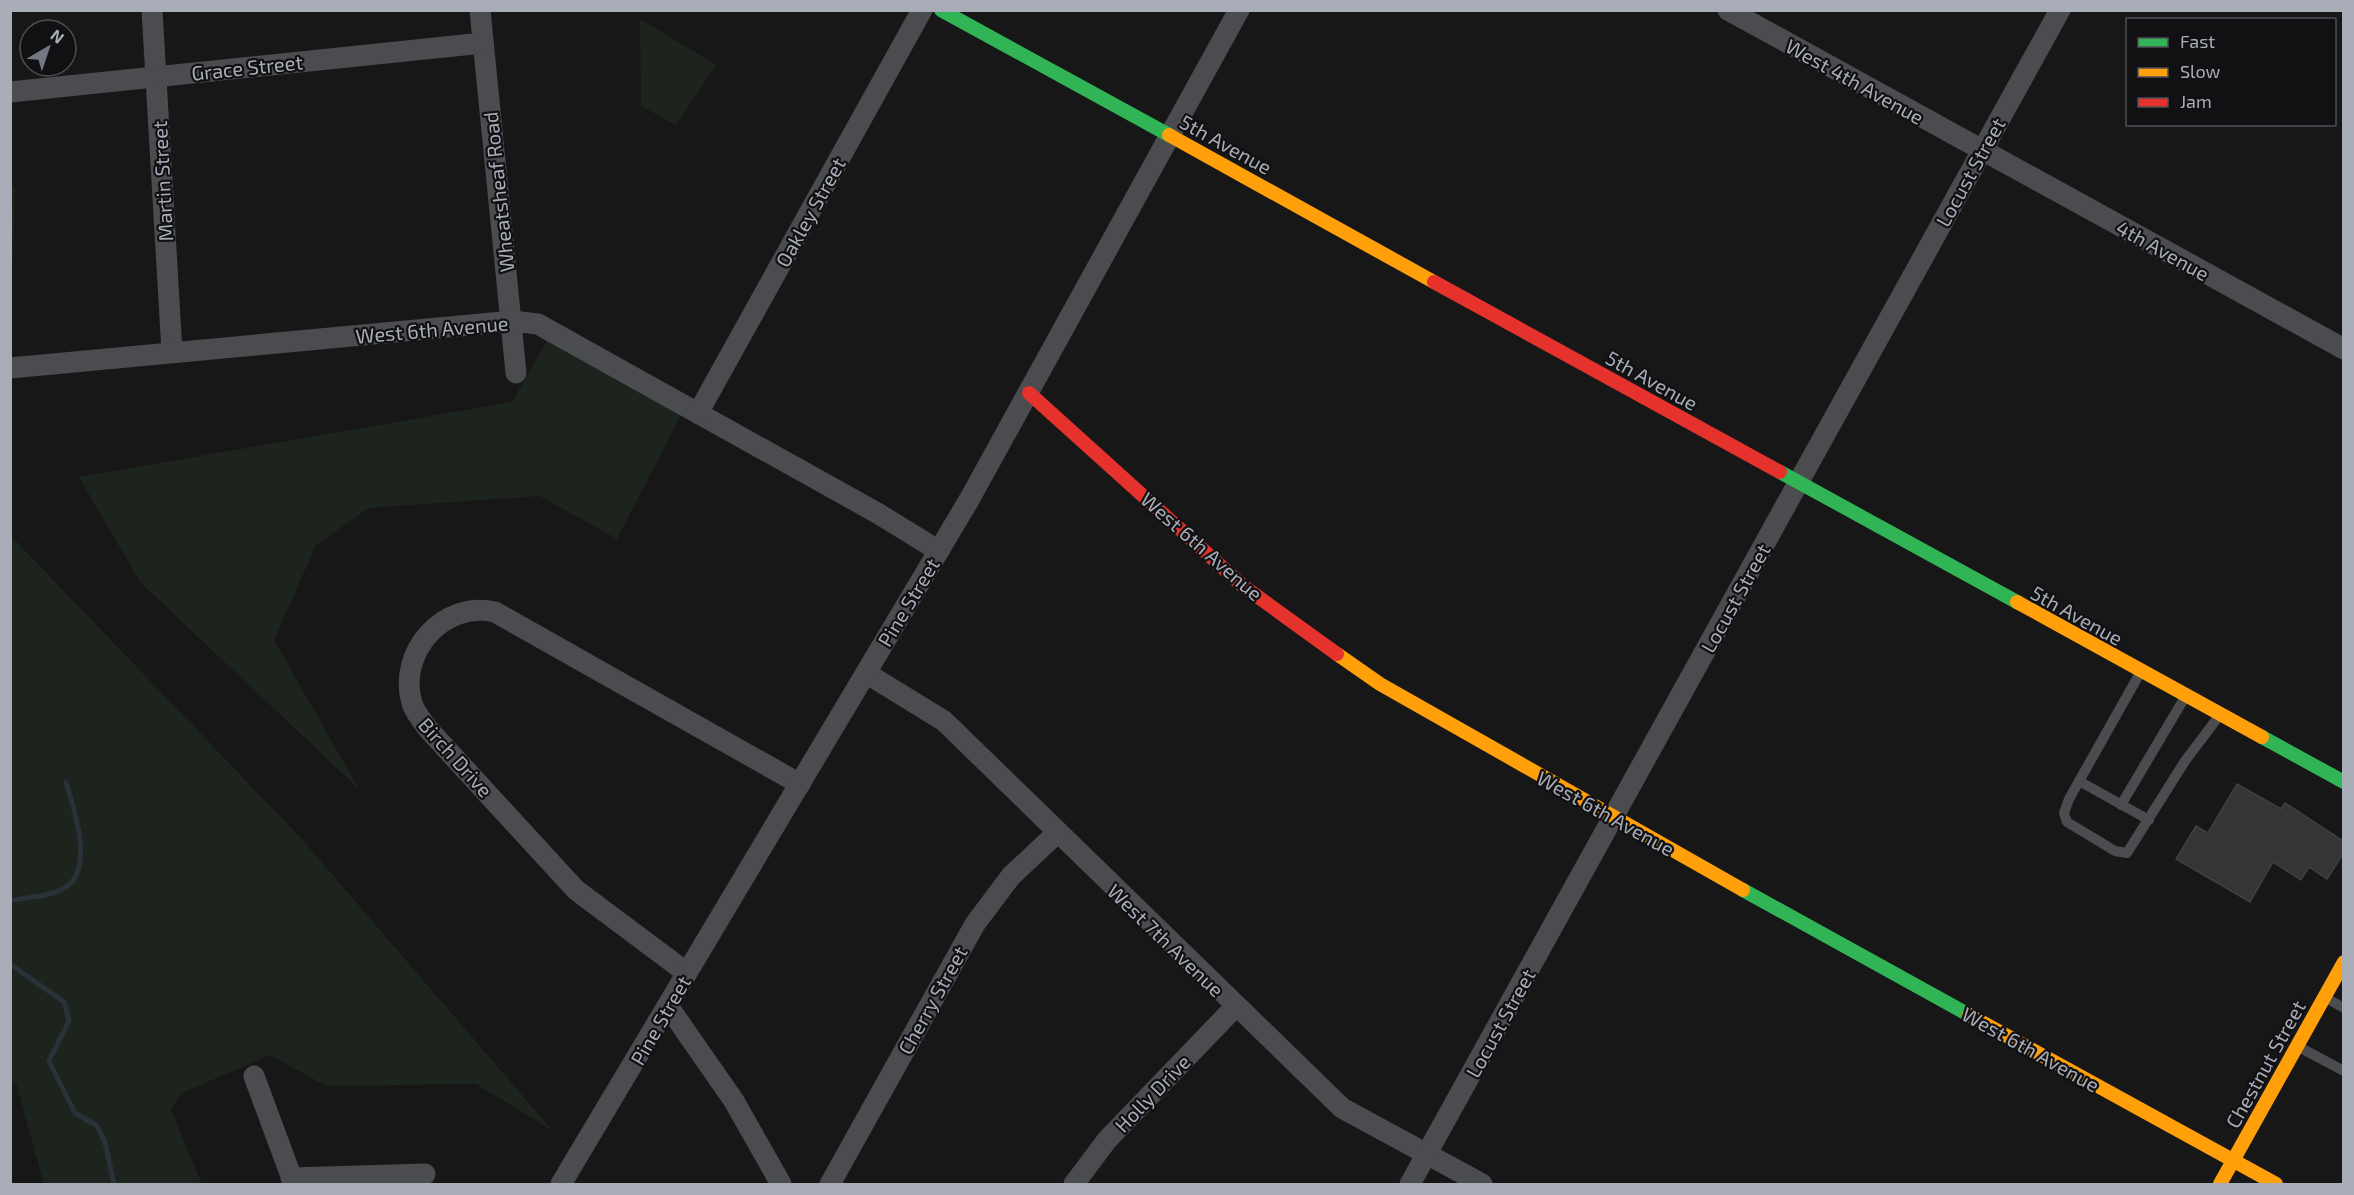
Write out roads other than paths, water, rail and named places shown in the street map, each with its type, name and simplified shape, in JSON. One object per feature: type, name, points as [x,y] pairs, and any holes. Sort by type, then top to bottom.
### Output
[{"type":"street","name":"Martin Street","points":[[152,10],[172,352]]},
{"type":"street","name":"Wheatsheaf Road","points":[[480,10],[516,373]]},
{"type":"street","name":"Oakley Street","points":[[698,413],[922,10]]},
{"type":"street","name":"5th Avenue","points":[[941,10],[2140,673],[2343,782]]},
{"type":"street","name":"Pine Street","points":[[561,1185],[939,551],[1029,393],[1168,135],[1239,10]]},
{"type":"street","name":"West 4th Avenue","points":[[1728,10],[1983,151]]},
{"type":"street","name":"Locust Street","points":[[1410,1185],[2060,10]]},
{"type":"street","name":"Grace Street","points":[[10,92],[483,43]]},
{"type":"street","name":"4th Avenue","points":[[1983,151],[2343,350]]},
{"type":"street","name":"West 6th Avenue","points":[[10,368],[512,321],[538,324],[879,514],[939,551]]},
{"type":"street","name":"West 6th Avenue","points":[[1029,393],[1243,586],[1380,684],[1613,818],[2276,1185]]},
{"type":"street","name":"Birch Drive","points":[[687,973],[576,890],[419,717],[412,705],[409,690],[412,660],[418,646],[433,628],[452,616],[482,609],[495,612],[800,784]]},
{"type":"street","name":"West 7th Avenue","points":[[866,673],[944,721],[1235,1007],[1342,1108],[1482,1185]]},
{"type":"street","name":"Cherry Street","points":[[830,1185],[991,899],[1011,876],[1057,833]]},
{"type":"street","name":"Chestnut Street","points":[[2220,1185],[2343,962]]},
{"type":"street","points":[[668,1006],[734,1101],[781,1185]]},
{"type":"street","name":"Holly Drive","points":[[1074,1185],[1107,1140],[1235,1007]]},
{"type":"street","points":[[254,1076],[293,1181],[425,1174]]},
{"type":"lane","points":[[2140,673],[2079,781],[2064,813],[2067,822],[2115,851],[2127,853],[2185,760],[2219,716]]},
{"type":"lane","points":[[2121,805],[2185,697]]},
{"type":"lane","points":[[2079,781],[2149,820]]},
{"type":"lane","points":[[2324,997],[2343,1008]]},
{"type":"lane","points":[[2297,1046],[2343,1071]]},
{"type":"waterway","points":[[10,901],[43,896],[61,890],[72,882],[78,870],[81,856],[80,840],[66,782]]},
{"type":"waterway","points":[[10,964],[64,1002],[69,1021],[49,1061],[75,1113],[97,1126],[105,1142],[114,1184]]}]
